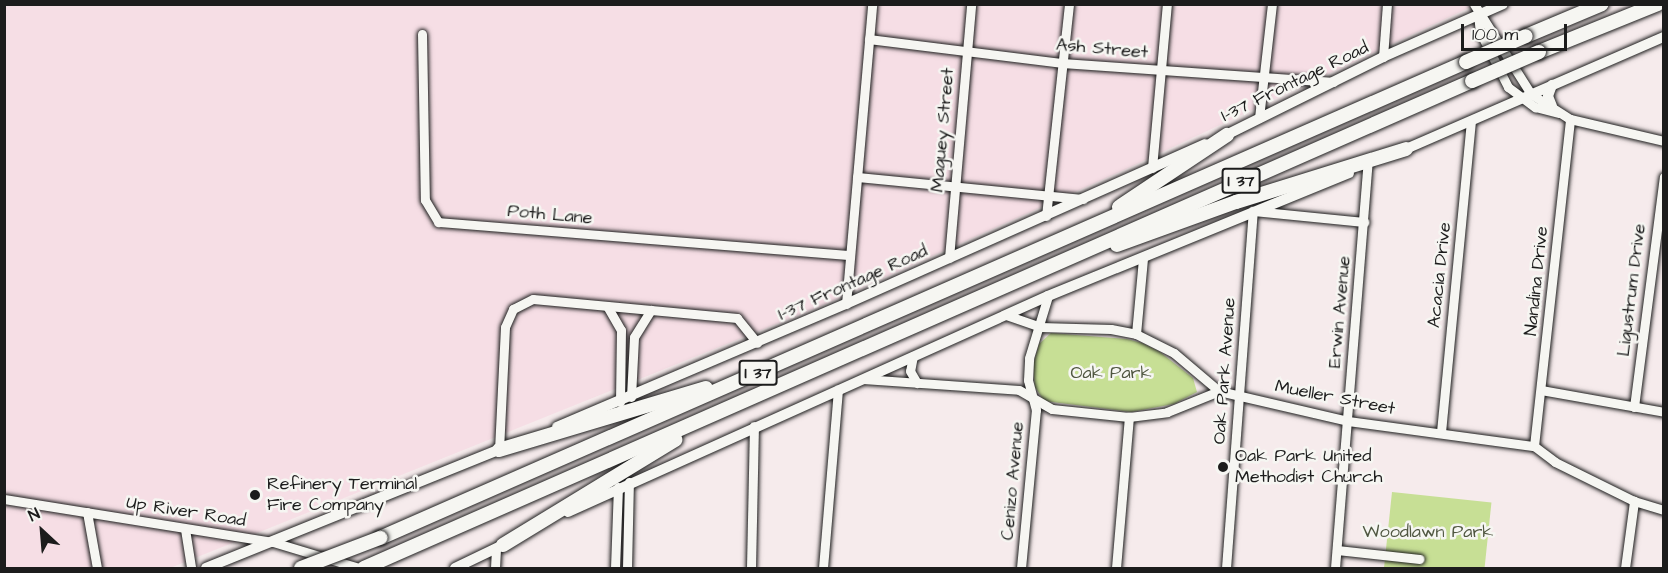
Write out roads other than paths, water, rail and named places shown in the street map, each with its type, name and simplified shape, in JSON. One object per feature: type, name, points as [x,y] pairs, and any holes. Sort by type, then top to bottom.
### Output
[{"type":"highway","name":"I 37","points":[[301,568],[380,538],[1602,4]]},
{"type":"highway","name":"I 37","points":[[364,568],[1539,51],[1658,4]]},
{"type":"highway","points":[[1086,230],[1227,135]]},
{"type":"highway","points":[[1010,282],[1041,275],[1236,201],[1406,149]]},
{"type":"highway","points":[[500,450],[738,382]]},
{"type":"highway","points":[[499,547],[724,411]]},
{"type":"main road","name":"I-37 Frontage Road","points":[[206,568],[620,402],[757,343],[1227,135],[1476,9],[1503,4]]},
{"type":"main road","points":[[455,568],[618,487],[1048,296],[1143,259],[1253,211],[1406,149],[1664,37]]},
{"type":"main road","points":[[1552,85],[1548,96],[1555,110]]},
{"type":"street","points":[[846,304],[872,4]]},
{"type":"street","name":"Maguey Street","points":[[949,258],[953,187],[971,4]]},
{"type":"street","points":[[1046,216],[1069,4]]},
{"type":"street","points":[[1152,168],[1167,4]]},
{"type":"street","points":[[1259,118],[1272,4]]},
{"type":"street","points":[[1383,57],[1387,4]]},
{"type":"street","points":[[1476,9],[1480,32],[1501,77],[1548,113],[1555,110],[1570,119],[1664,141]]},
{"type":"street","name":"Poth Lane","points":[[422,34],[425,200],[438,222],[850,255]]},
{"type":"street","name":"Ash Street","points":[[869,39],[1063,63],[1333,82]]},
{"type":"street","name":"Nandina Drive","points":[[1534,446],[1570,119]]},
{"type":"street","name":"Acacia Drive","points":[[1441,432],[1471,121]]},
{"type":"street","name":"Erwin Avenue","points":[[1335,568],[1367,165]]},
{"type":"street","points":[[857,177],[1083,199]]},
{"type":"street","name":"Ligustrum Drive","points":[[1634,407],[1664,177]]},
{"type":"street","points":[[1280,200],[1283,216]]},
{"type":"street","points":[[1253,211],[1283,216],[1364,222]]},
{"type":"street","name":"Oak Park Avenue","points":[[1226,568],[1253,211]]},
{"type":"street","points":[[1136,334],[1143,259]]},
{"type":"street","name":"Cenizo Avenue","points":[[1021,568],[1036,410],[1028,380],[1029,358],[1048,296]]},
{"type":"street","points":[[500,450],[504,327],[513,309],[533,299],[737,318],[757,343]]},
{"type":"street","points":[[608,306],[619,325],[620,402]]},
{"type":"street","points":[[631,397],[632,346],[637,328],[651,310]]},
{"type":"street","name":"Mueller Street","points":[[1006,315],[1040,327],[1100,328],[1136,334],[1174,353],[1219,391],[1348,421],[1534,446],[1554,462],[1634,501],[1664,510]]},
{"type":"street","points":[[621,346],[632,346]]},
{"type":"street","points":[[913,356],[910,370],[917,383]]},
{"type":"street","points":[[863,379],[1019,390],[1052,409],[1129,417],[1167,412],[1219,391]]},
{"type":"street","points":[[823,568],[838,390]]},
{"type":"street","points":[[1541,390],[1664,412]]},
{"type":"street","points":[[1116,568],[1129,417]]},
{"type":"street","points":[[751,568],[754,426]]},
{"type":"street","points":[[627,568],[629,482]]},
{"type":"street","points":[[615,568],[618,487]]},
{"type":"street","name":"Up River Road","points":[[4,499],[273,542],[359,568]]},
{"type":"street","points":[[1625,568],[1634,501]]},
{"type":"street","points":[[87,512],[97,568]]},
{"type":"street","points":[[185,529],[190,568]]},
{"type":"street","points":[[495,568],[499,547]]},
{"type":"street","points":[[1337,550],[1420,559]]},
{"type":"place","name":"Oak Park United Methodist Church","points":[[1223,467]]},
{"type":"place","name":"Refinery Terminal Fire Company","points":[[255,495]]},
{"type":"park label","name":"Oak Park","points":[[1111,373]]},
{"type":"park label","name":"Woodlawn Park","points":[[1428,532]]}]
